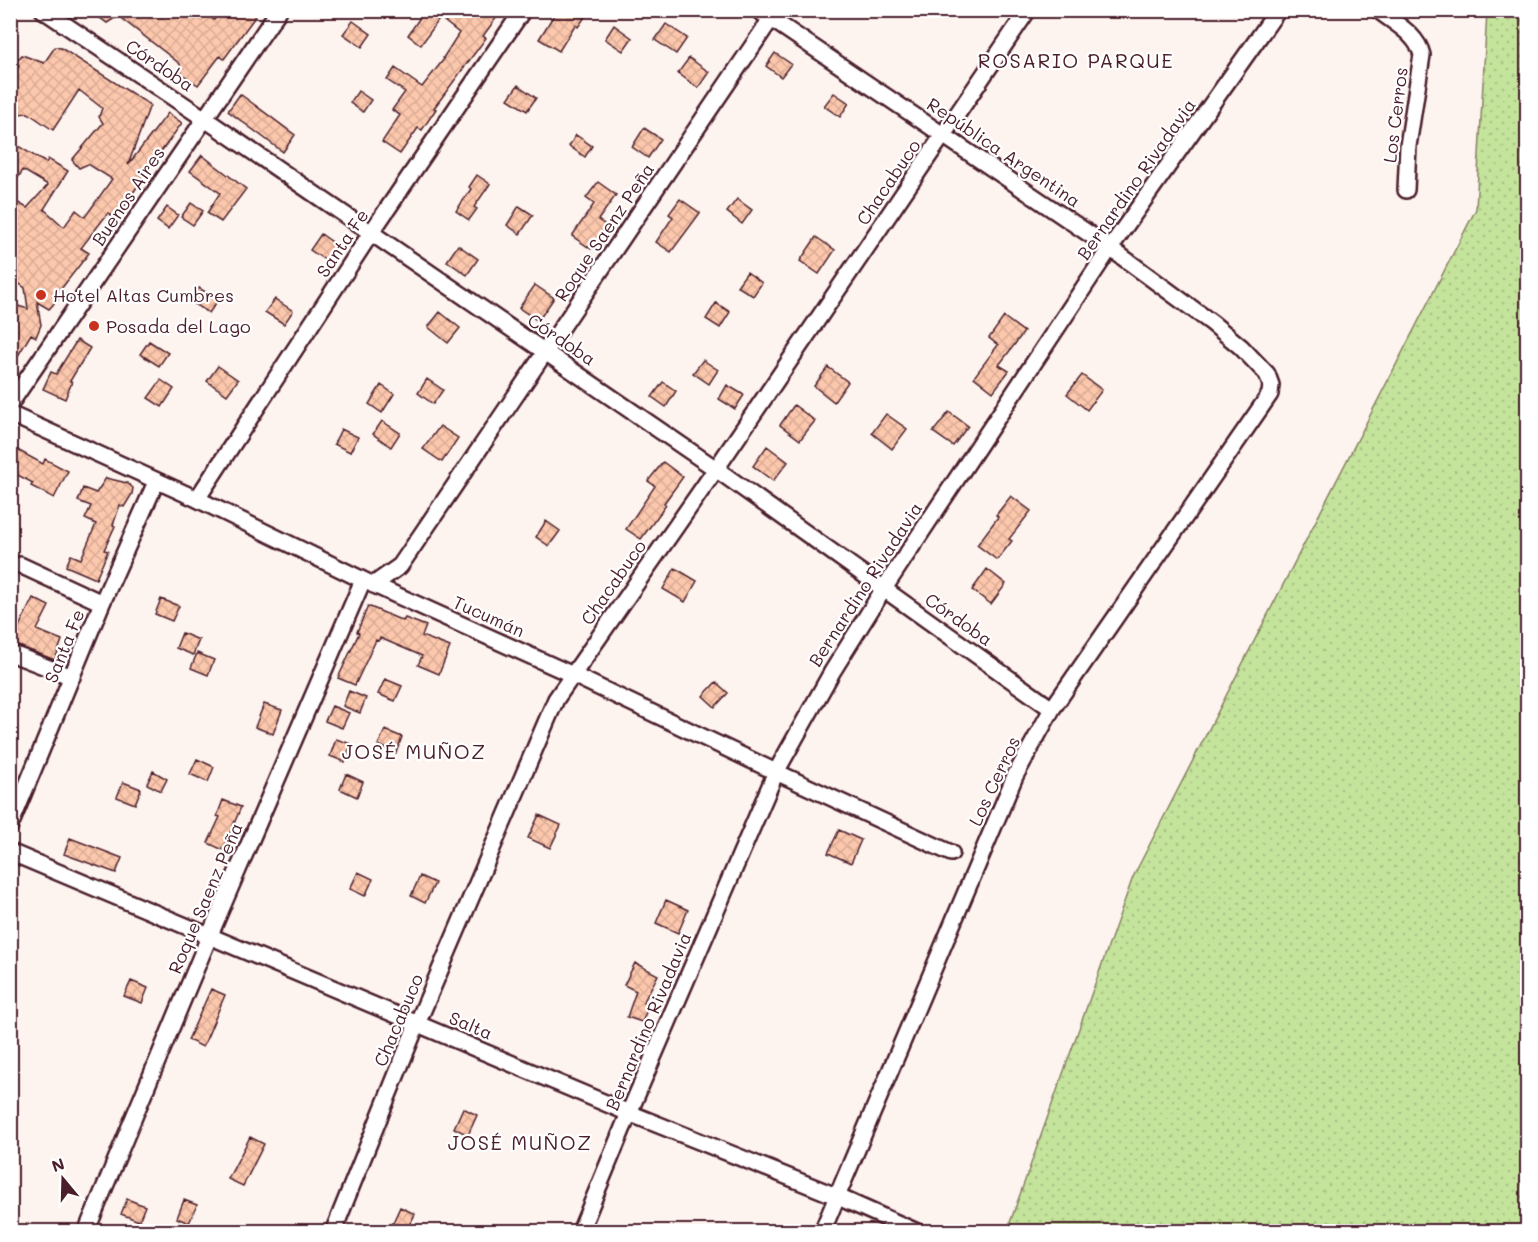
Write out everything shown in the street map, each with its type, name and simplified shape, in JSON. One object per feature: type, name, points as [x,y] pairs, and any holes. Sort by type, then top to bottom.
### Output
[{"type":"street","name":"Córdoba","points":[[43,10],[716,469],[883,590],[1052,708]]},
{"type":"street","name":"Buenos Aires","points":[[10,404],[279,10]]},
{"type":"street","name":"Santa Fe","points":[[197,499],[371,233],[523,10]]},
{"type":"street","name":"Chacabuco","points":[[333,1232],[417,1023],[556,699],[716,469],[1028,10]]},
{"type":"street","name":"Bernardino Rivadavia","points":[[580,1232],[776,772],[832,672],[883,590],[1110,248],[1278,10]]},
{"type":"street","name":"Los Cerros","points":[[1378,10],[1411,36],[1420,46],[1422,55],[1408,146],[1406,190]]},
{"type":"street","name":"República Argentina","points":[[769,13],[1110,248],[1212,323],[1241,347],[1267,374],[1271,385]]},
{"type":"street","name":"Roque Saenz Peña","points":[[86,1232],[209,937],[368,583],[400,566],[546,352],[769,13]]},
{"type":"street","name":"Los Cerros","points":[[822,1232],[1015,776],[1052,708],[1270,394],[1271,385]]},
{"type":"street","name":"Tucumán","points":[[10,414],[197,499],[368,583],[573,675],[951,853]]},
{"type":"street","name":"Santa Fe","points":[[10,826],[102,603],[156,482]]},
{"type":"street","points":[[20,566],[102,603]]},
{"type":"street","points":[[10,653],[72,677]]},
{"type":"street","name":"Salta","points":[[10,852],[917,1232]]},
{"type":"green space","points":[[1487,11],[1528,11],[1527,1231],[1007,1231],[1133,877],[1476,209]]},
{"type":"building","points":[[89,10],[201,10],[214,20],[221,10],[260,10],[224,59],[220,56],[198,85],[182,74],[180,64],[118,16],[107,23]]},
{"type":"building","points":[[425,10],[457,10],[468,19],[474,10],[502,10],[483,36],[486,38],[434,108],[436,109],[422,130],[418,128],[400,154],[382,142],[400,115],[392,110],[405,92],[387,80],[395,68],[422,87],[444,59],[459,33],[440,18],[421,45],[408,35]]},
{"type":"building","points":[[557,10],[590,10],[578,27],[575,25],[559,51],[539,39]]},
{"type":"building","points":[[353,21],[371,34],[362,47],[343,34]]},
{"type":"building","points":[[666,24],[687,38],[676,54],[655,40]]},
{"type":"building","points":[[614,25],[632,38],[623,51],[605,39]]},
{"type":"building","points":[[55,47],[61,48],[150,105],[128,165],[168,113],[182,123],[116,219],[108,213],[81,248],[89,253],[61,289],[64,293],[49,309],[37,302],[41,325],[36,337],[31,334],[10,369],[10,320],[18,306],[28,309],[25,288],[10,277],[10,262],[19,250],[10,246],[10,198],[27,208],[48,185],[23,170],[10,190],[10,141],[46,163],[48,159],[68,171],[44,209],[64,227],[76,210],[85,217],[112,179],[88,164],[79,168],[72,160],[103,123],[99,117],[102,108],[79,90],[53,130],[28,113],[18,114],[10,109],[10,80],[19,66],[16,62],[22,55],[44,63]]},
{"type":"building","points":[[775,53],[791,64],[781,77],[766,66]]},
{"type":"building","points":[[689,58],[709,72],[698,88],[678,73]]},
{"type":"building","points":[[518,85],[536,98],[527,111],[508,99]]},
{"type":"building","points":[[358,91],[371,100],[363,112],[350,103]]},
{"type":"building","points":[[834,93],[849,103],[840,117],[824,106]]},
{"type":"building","points":[[240,94],[295,135],[283,152],[228,111]]},
{"type":"building","points":[[644,128],[661,139],[648,158],[632,147]]},
{"type":"building","points":[[576,135],[592,146],[585,157],[569,146]]},
{"type":"building","points":[[202,155],[246,189],[221,222],[207,213],[220,193],[190,171]]},
{"type":"building","points":[[477,175],[490,184],[474,207],[477,209],[469,220],[456,211],[471,189],[469,187]]},
{"type":"building","points":[[598,182],[616,195],[598,220],[607,226],[591,249],[572,236],[594,204],[586,198]]},
{"type":"building","points":[[680,199],[700,213],[671,252],[656,242],[673,217],[669,214]]},
{"type":"building","points":[[737,199],[752,210],[742,224],[727,212]]},
{"type":"building","points":[[191,203],[203,211],[193,225],[181,217]]},
{"type":"building","points":[[519,206],[533,215],[520,234],[507,225]]},
{"type":"building","points":[[167,207],[178,215],[168,229],[157,221]]},
{"type":"building","points":[[321,234],[342,249],[331,264],[310,250]]},
{"type":"building","points":[[816,237],[835,250],[819,274],[800,261]]},
{"type":"building","points":[[458,245],[478,259],[467,275],[447,261]]},
{"type":"building","points":[[747,272],[762,283],[753,296],[737,286]]},
{"type":"building","points":[[535,285],[554,298],[538,321],[519,308]]},
{"type":"building","points":[[199,288],[218,300],[209,313],[190,301]]},
{"type":"building","points":[[275,299],[293,311],[284,324],[265,312]]},
{"type":"building","points":[[716,303],[730,312],[720,328],[706,319]]},
{"type":"building","points":[[440,312],[460,328],[448,343],[428,327]]},
{"type":"building","points":[[1004,317],[1024,332],[999,365],[1009,371],[993,392],[974,377],[998,345],[989,338]]},
{"type":"building","points":[[77,340],[90,348],[70,381],[72,382],[65,399],[43,389],[51,372],[56,374]]},
{"type":"building","points":[[149,341],[168,353],[159,366],[140,354]]},
{"type":"building","points":[[703,360],[718,370],[709,384],[693,373]]},
{"type":"building","points":[[218,366],[238,380],[227,395],[207,381]]},
{"type":"building","points":[[828,367],[848,382],[834,402],[814,386]]},
{"type":"building","points":[[1082,375],[1102,390],[1087,410],[1067,394]]},
{"type":"building","points":[[427,379],[443,390],[433,404],[418,393]]},
{"type":"building","points":[[161,380],[174,389],[162,407],[148,398]]},
{"type":"building","points":[[663,382],[676,391],[666,407],[652,397]]},
{"type":"building","points":[[381,385],[394,394],[382,413],[369,404]]},
{"type":"building","points":[[727,385],[744,395],[735,409],[719,399]]},
{"type":"building","points":[[794,405],[815,421],[800,440],[780,425]]},
{"type":"building","points":[[949,412],[968,426],[953,446],[933,432]]},
{"type":"building","points":[[886,414],[907,429],[892,449],[872,433]]},
{"type":"building","points":[[382,421],[400,433],[391,447],[373,434]]},
{"type":"building","points":[[440,426],[458,438],[442,462],[423,449]]},
{"type":"building","points":[[341,429],[358,437],[350,452],[334,444]]},
{"type":"building","points":[[10,446],[43,464],[45,459],[68,471],[54,498],[31,486],[33,483],[10,471]]},
{"type":"building","points":[[767,446],[788,462],[773,481],[753,466]]},
{"type":"building","points":[[663,462],[683,477],[641,539],[626,529],[655,486],[648,481]]},
{"type":"building","points":[[106,478],[127,483],[133,488],[124,507],[120,505],[113,525],[115,526],[104,550],[108,551],[96,579],[66,566],[71,555],[81,559],[96,524],[85,519],[91,506],[78,501],[83,488],[96,493]]},
{"type":"building","points":[[1011,496],[1031,511],[1009,539],[1012,541],[997,560],[977,545]]},
{"type":"building","points":[[546,521],[560,531],[549,546],[536,537]]},
{"type":"building","points":[[675,568],[697,581],[685,602],[663,589]]},
{"type":"building","points":[[987,569],[1006,584],[991,604],[972,590]]},
{"type":"building","points":[[33,598],[49,606],[37,630],[62,640],[55,660],[11,643]]},
{"type":"building","points":[[161,599],[179,606],[172,621],[155,614]]},
{"type":"building","points":[[368,606],[403,621],[405,618],[426,626],[422,636],[450,647],[439,674],[418,665],[422,656],[380,638],[376,640],[355,685],[338,678],[359,633],[357,632]]},
{"type":"building","points":[[182,633],[199,640],[193,655],[176,648]]},
{"type":"building","points":[[197,653],[214,660],[208,675],[191,668]]},
{"type":"building","points":[[385,679],[402,686],[395,701],[378,694]]},
{"type":"building","points":[[716,682],[728,693],[715,707],[703,696]]},
{"type":"building","points":[[349,691],[366,698],[360,713],[343,706]]},
{"type":"building","points":[[264,704],[282,710],[273,734],[255,727]]},
{"type":"building","points":[[332,706],[349,713],[342,728],[325,721]]},
{"type":"building","points":[[385,730],[402,737],[396,753],[378,745]]},
{"type":"building","points":[[336,739],[351,744],[345,762],[330,756]]},
{"type":"building","points":[[197,759],[214,767],[208,782],[190,774]]},
{"type":"building","points":[[153,771],[167,779],[161,791],[147,784]]},
{"type":"building","points":[[346,774],[363,782],[357,797],[340,789]]},
{"type":"building","points":[[123,782],[141,789],[135,804],[117,797]]},
{"type":"building","points":[[223,800],[241,807],[223,850],[208,843],[220,817],[217,816]]},
{"type":"building","points":[[539,815],[561,825],[550,848],[528,838]]},
{"type":"building","points":[[839,830],[861,840],[851,863],[828,853]]},
{"type":"building","points":[[70,838],[122,858],[116,873],[64,854]]},
{"type":"building","points":[[358,872],[373,879],[365,896],[350,889]]},
{"type":"building","points":[[420,876],[435,883],[425,903],[411,896]]},
{"type":"building","points":[[666,900],[688,910],[678,933],[656,923]]},
{"type":"building","points":[[635,963],[658,975],[643,1003],[649,1005],[642,1022],[627,1017],[636,991],[624,985]]},
{"type":"building","points":[[131,981],[148,988],[142,1003],[124,996]]},
{"type":"building","points":[[211,989],[225,995],[203,1047],[188,1040]]},
{"type":"building","points":[[463,1108],[477,1115],[468,1135],[454,1128]]},
{"type":"building","points":[[250,1137],[264,1144],[243,1186],[228,1179]]},
{"type":"building","points":[[127,1199],[145,1206],[139,1221],[121,1214]]},
{"type":"building","points":[[184,1200],[197,1205],[189,1223],[177,1218]]},
{"type":"building","points":[[400,1207],[415,1214],[406,1232],[400,1232],[391,1227]]},
{"type":"place","name":"Hotel Altas Cumbres","points":[[41,295]]},
{"type":"place","name":"Posada del Lago","points":[[94,326]]},
{"type":"district","name":"ROSARIO PARQUE","points":[[1076,60]]},
{"type":"district","name":"JOSÉ MUÑOZ","points":[[414,751]]},
{"type":"district","name":"JOSÉ MUÑOZ","points":[[520,1142]]}]
